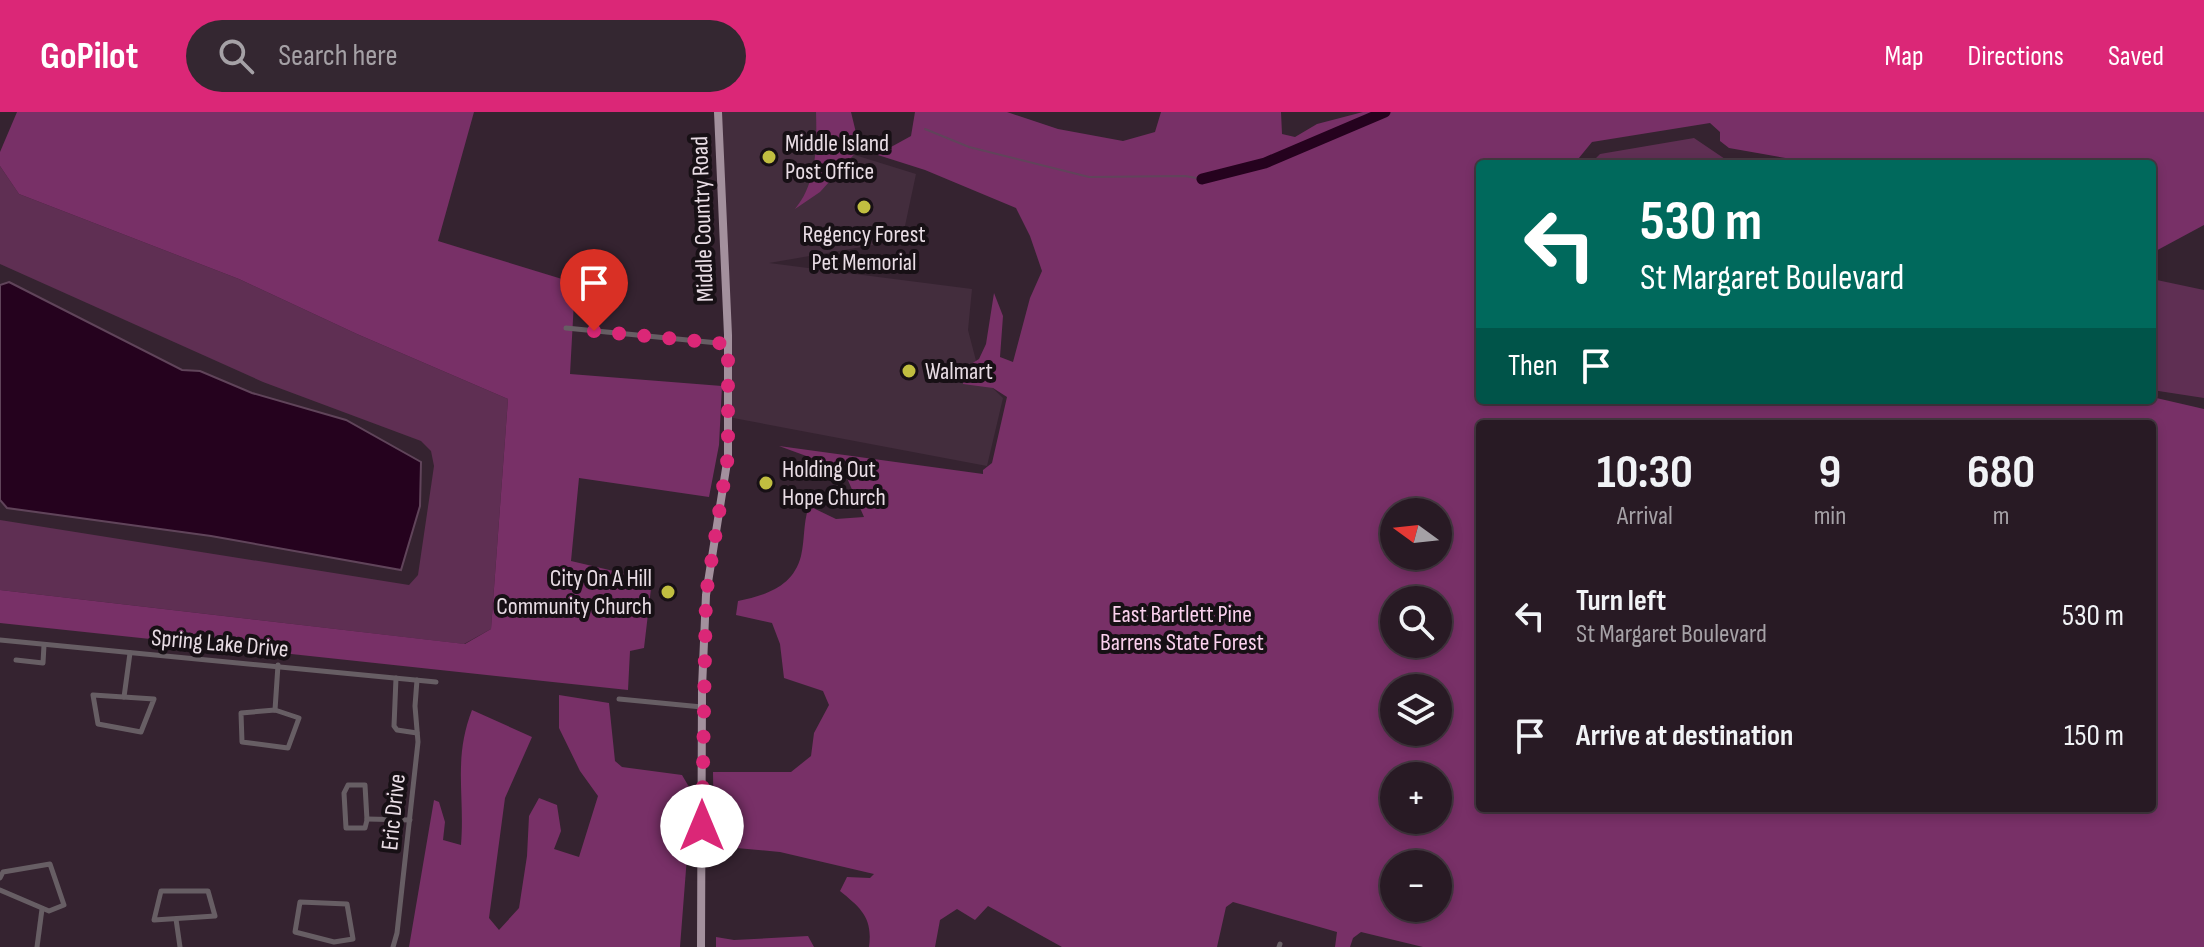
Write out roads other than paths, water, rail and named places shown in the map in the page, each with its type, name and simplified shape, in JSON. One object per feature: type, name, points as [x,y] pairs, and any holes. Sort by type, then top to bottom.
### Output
[{"type":"main road","name":"Middle Country Road","points":[[701,947],[706,595],[728,456],[728,344],[718,112]]},
{"type":"street","points":[[566,328],[728,344]]},
{"type":"street","name":"Spring Lake Drive","points":[[0,640],[436,682]]},
{"type":"street","points":[[16,660],[43,663],[44,645]]},
{"type":"street","points":[[124,697],[130,653]]},
{"type":"street","points":[[275,710],[278,665]]},
{"type":"street","points":[[396,678],[394,726],[397,730],[417,733]]},
{"type":"street","name":"Eric Drive","points":[[393,947],[410,820],[417,733],[417,680]]},
{"type":"street","points":[[93,695],[124,697],[154,699],[141,732],[98,724],[93,695]]},
{"type":"street","points":[[619,699],[703,708]]},
{"type":"street","points":[[275,710],[299,718],[288,748],[242,742],[241,713],[275,710]]},
{"type":"street","points":[[348,785],[365,785],[367,820],[365,828],[346,828],[344,793],[348,785]]},
{"type":"street","points":[[367,820],[410,820]]},
{"type":"street","points":[[0,878],[3,872],[50,864],[64,905],[49,911],[0,890]]},
{"type":"street","points":[[161,891],[208,891],[215,916],[176,919],[154,920],[161,891]]},
{"type":"street","points":[[300,902],[347,904],[353,939],[324,943],[295,932],[300,902]]},
{"type":"street","points":[[37,947],[42,909]]},
{"type":"street","points":[[176,919],[180,947]]},
{"type":"waterway","points":[[1202,179],[1265,163],[1385,112]]},
{"type":"waterway","points":[[925,129],[969,147],[1089,177],[1185,176],[1202,179]]},
{"type":"place","name":"Middle Island Post Office","points":[[769,157]]},
{"type":"place","name":"Regency Forest Pet Memorial","points":[[864,207]]},
{"type":"place","name":"Walmart","points":[[909,371]]},
{"type":"place","name":"Holding Out Hope Church","points":[[766,483]]},
{"type":"place","name":"City On A Hill Community Church","points":[[668,592]]},
{"type":"park label","name":"East Bartlett Pine Barrens State Forest","points":[[1182,628]]}]
